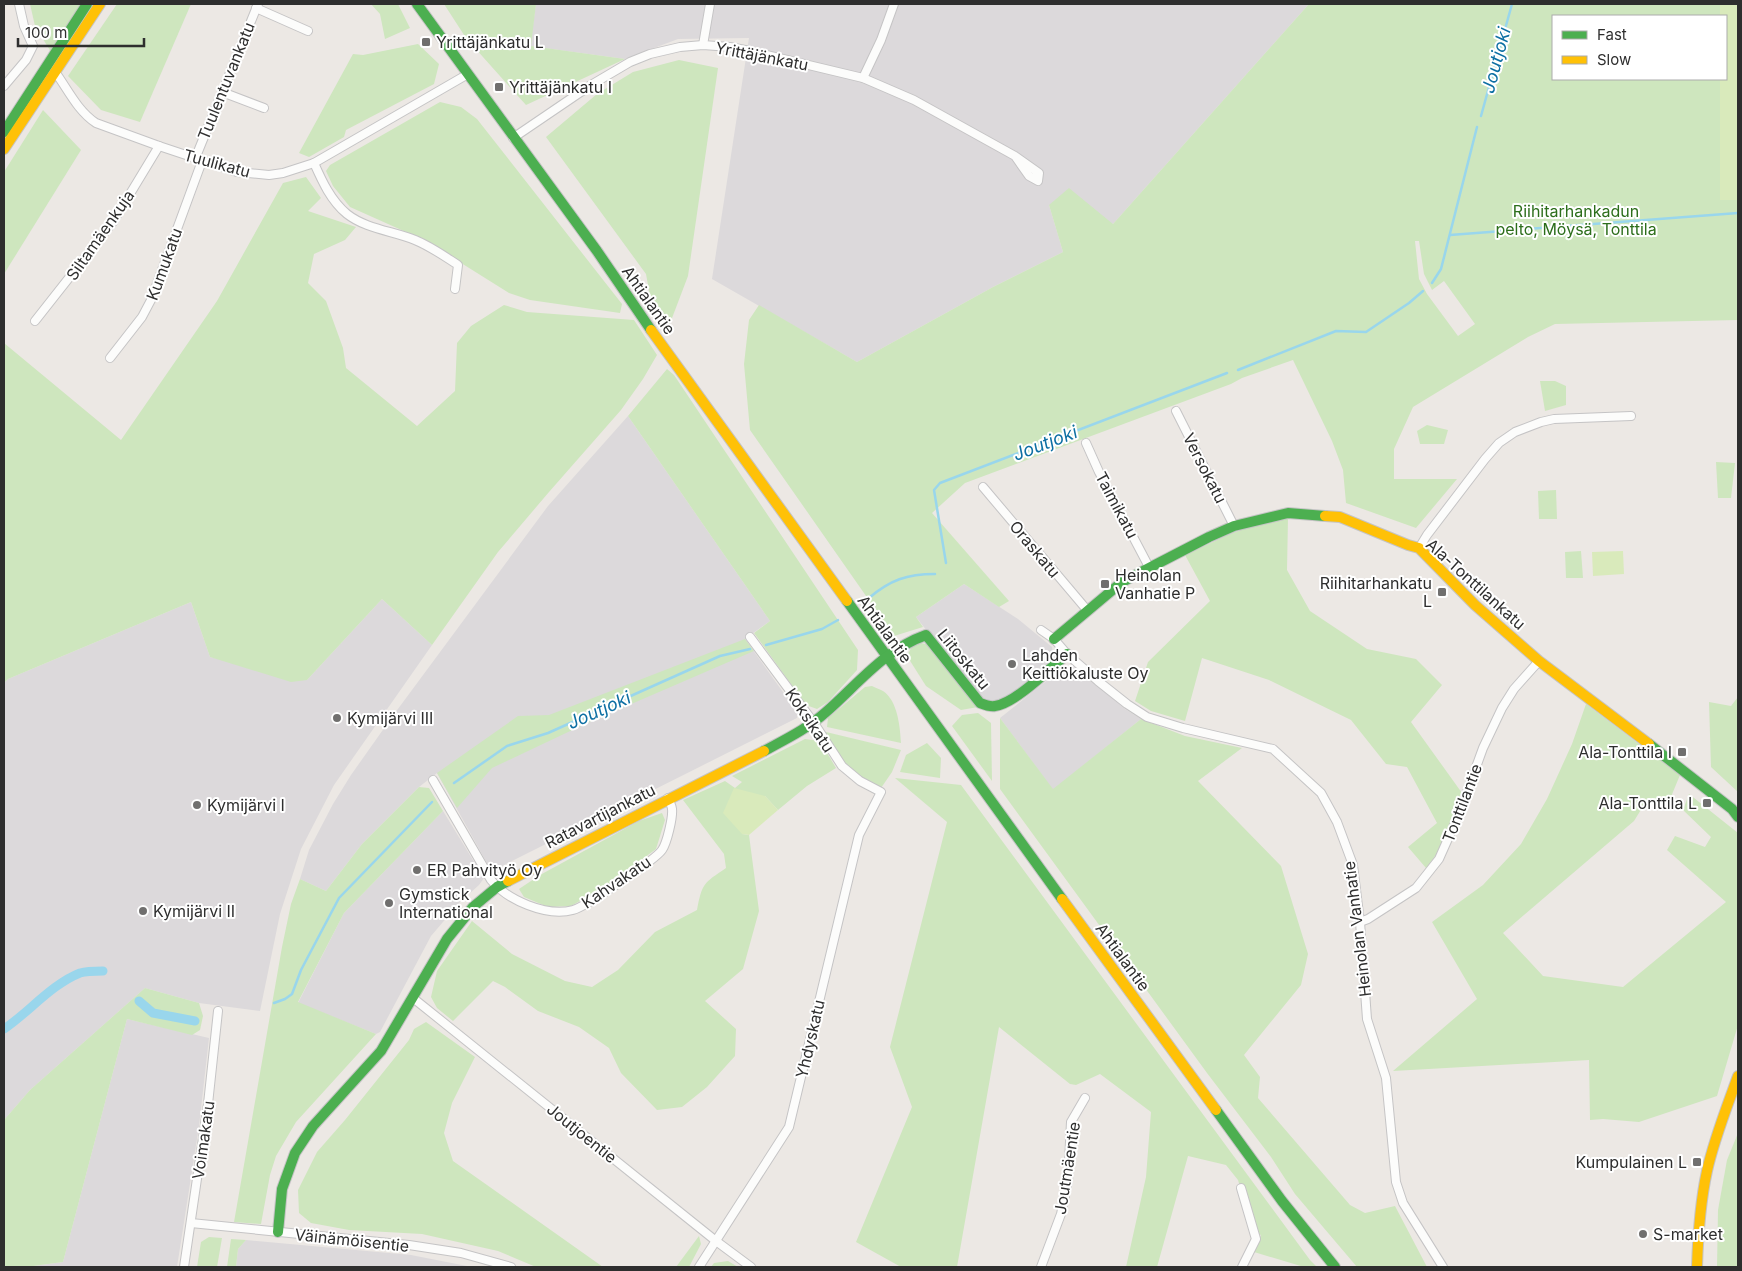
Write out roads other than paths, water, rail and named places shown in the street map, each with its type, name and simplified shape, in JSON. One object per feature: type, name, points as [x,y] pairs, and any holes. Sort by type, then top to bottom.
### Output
[{"type":"main road","points":[[4,132],[87,4]]},
{"type":"main road","points":[[4,149],[100,4]]},
{"type":"main road","name":"Ahtialantie","points":[[417,4],[597,251],[659,341],[886,657],[1277,1194],[1335,1267]]},
{"type":"main road","name":"Ala-Tonttilankatu","points":[[1054,638],[1122,582],[1234,526],[1288,513],[1340,517],[1408,546],[1419,548],[1475,605],[1539,661],[1689,775],[1732,809],[1738,817]]},
{"type":"main road","name":"Liitoskatu","points":[[886,657],[897,647],[926,634],[980,703],[989,707],[997,706],[1014,697],[1066,654]]},
{"type":"main road","name":"Ratavartijankatu","points":[[278,1232],[282,1190],[295,1153],[313,1126],[381,1051],[446,939],[473,908],[497,887],[519,874],[795,735],[814,723],[886,657]]},
{"type":"main road","points":[[1696,1267],[1698,1224],[1704,1185],[1715,1139],[1738,1076]]},
{"type":"street","points":[[4,86],[26,60],[33,46],[24,26],[19,4]]},
{"type":"street","points":[[704,45],[710,4]]},
{"type":"street","points":[[863,78],[881,40],[894,4]]},
{"type":"street","points":[[257,6],[308,31]]},
{"type":"street","name":"Tuulentuvankatu","points":[[199,160],[222,92],[257,6]]},
{"type":"street","name":"Yrittäjänkatu","points":[[513,138],[591,84],[630,62],[650,54],[680,47],[704,45],[750,51],[863,78],[922,104],[1015,156]]},
{"type":"street","name":"Tuulikatu","points":[[58,76],[82,110],[96,123],[237,172],[269,175],[283,173],[314,163],[468,74]]},
{"type":"street","points":[[222,92],[264,108]]},
{"type":"street","name":"Siltamäenkuja","points":[[35,321],[113,222],[159,146]]},
{"type":"street","name":"Kumukatu","points":[[110,358],[142,317],[151,300],[199,160]]},
{"type":"street","points":[[314,163],[329,193],[348,215],[369,225],[416,240],[458,265],[455,289]]},
{"type":"street","name":"Versokatu","points":[[1176,411],[1234,526]]},
{"type":"street","points":[[1419,548],[1426,535],[1486,459],[1500,444],[1516,432],[1554,419],[1631,416]]},
{"type":"street","name":"Taimikatu","points":[[1086,443],[1149,567]]},
{"type":"street","name":"Oraskatu","points":[[983,488],[1087,610]]},
{"type":"street","name":"Heinolan Vanhatie","points":[[1041,630],[1054,638],[1066,654],[1127,704],[1147,717],[1183,728],[1273,749],[1320,793],[1337,822],[1353,865],[1368,1019],[1386,1078],[1396,1182],[1403,1203],[1443,1267]]},
{"type":"street","name":"Koksikatu","points":[[750,637],[814,723],[842,766],[860,781],[881,792]]},
{"type":"street","name":"Tonttilantie","points":[[1360,922],[1368,919],[1416,888],[1440,859],[1483,748],[1502,708],[1514,689],[1539,661]]},
{"type":"street","name":"Kahvakatu","points":[[433,780],[491,880],[497,887],[534,908],[554,912],[574,910],[605,893],[662,850],[670,828],[672,809],[668,798]]},
{"type":"street","name":"Yhdyskatu","points":[[699,1267],[789,1127],[859,835],[881,792]]},
{"type":"street","name":"Joutjoentie","points":[[413,998],[751,1267]]},
{"type":"street","name":"Voimakatu","points":[[184,1267],[208,1104],[218,1011]]},
{"type":"street","name":"Joutmäentie","points":[[1041,1267],[1063,1206],[1068,1181],[1071,1122],[1085,1098]]},
{"type":"street","points":[[1241,1188],[1256,1239],[1242,1267]]},
{"type":"street","name":"Väinämöisentie","points":[[191,1223],[418,1246],[461,1253],[511,1267]]},
{"type":"waterway","name":"Joutjoki","points":[[1481,116],[1512,4]]},
{"type":"waterway","name":"Joutjoki","points":[[1432,283],[1441,269],[1477,127]]},
{"type":"waterway","name":"Joutjoki","points":[[1450,235],[1738,213]]},
{"type":"waterway","name":"Joutjoki","points":[[1238,370],[1336,331],[1366,332],[1409,303],[1423,291]]},
{"type":"waterway","name":"Joutjoki","points":[[946,563],[934,490],[940,483],[1227,373]]},
{"type":"waterway","name":"Joutjoki","points":[[869,598],[899,579],[916,575],[935,574]]},
{"type":"waterway","name":"Joutjoki","points":[[766,645],[822,629],[838,620]]},
{"type":"waterway","name":"Joutjoki","points":[[454,783],[507,746],[548,733],[720,656],[750,649]]},
{"type":"waterway","name":"Joutjoki","points":[[274,1003],[292,994],[301,970],[339,898],[432,802]]},
{"type":"waterway","name":"Joutjoki","points":[[4,1029],[50,991],[70,978],[83,972],[103,971]]},
{"type":"waterway","name":"Joutjoki","points":[[139,1001],[153,1013],[195,1021]]},
{"type":"place","name":"Yrittäjänkatu L","points":[[426,42]]},
{"type":"place","name":"Yrittäjänkatu I","points":[[499,87]]},
{"type":"place","name":"Heinolan Vanhatie P","points":[[1105,584]]},
{"type":"place","name":"Riihitarhankatu L","points":[[1442,592]]},
{"type":"place","name":"Lahden Keittiökaluste Oy","points":[[1012,664]]},
{"type":"place","name":"Kymijärvi III","points":[[337,718]]},
{"type":"place","name":"Ala-Tonttila I","points":[[1682,752]]},
{"type":"place","name":"Ala-Tonttila L","points":[[1707,803]]},
{"type":"place","name":"Kymijärvi I","points":[[197,805]]},
{"type":"place","name":"ER Pahvityö Oy","points":[[417,870]]},
{"type":"place","name":"Gymstick International","points":[[389,903]]},
{"type":"place","name":"Kymijärvi II","points":[[143,911]]},
{"type":"place","name":"Kumpulainen L","points":[[1697,1162]]},
{"type":"place","name":"S-market","points":[[1643,1234]]},
{"type":"park label","name":"Riihitarhankadun pelto, Möysä, Tonttila","points":[[1576,220]]}]
